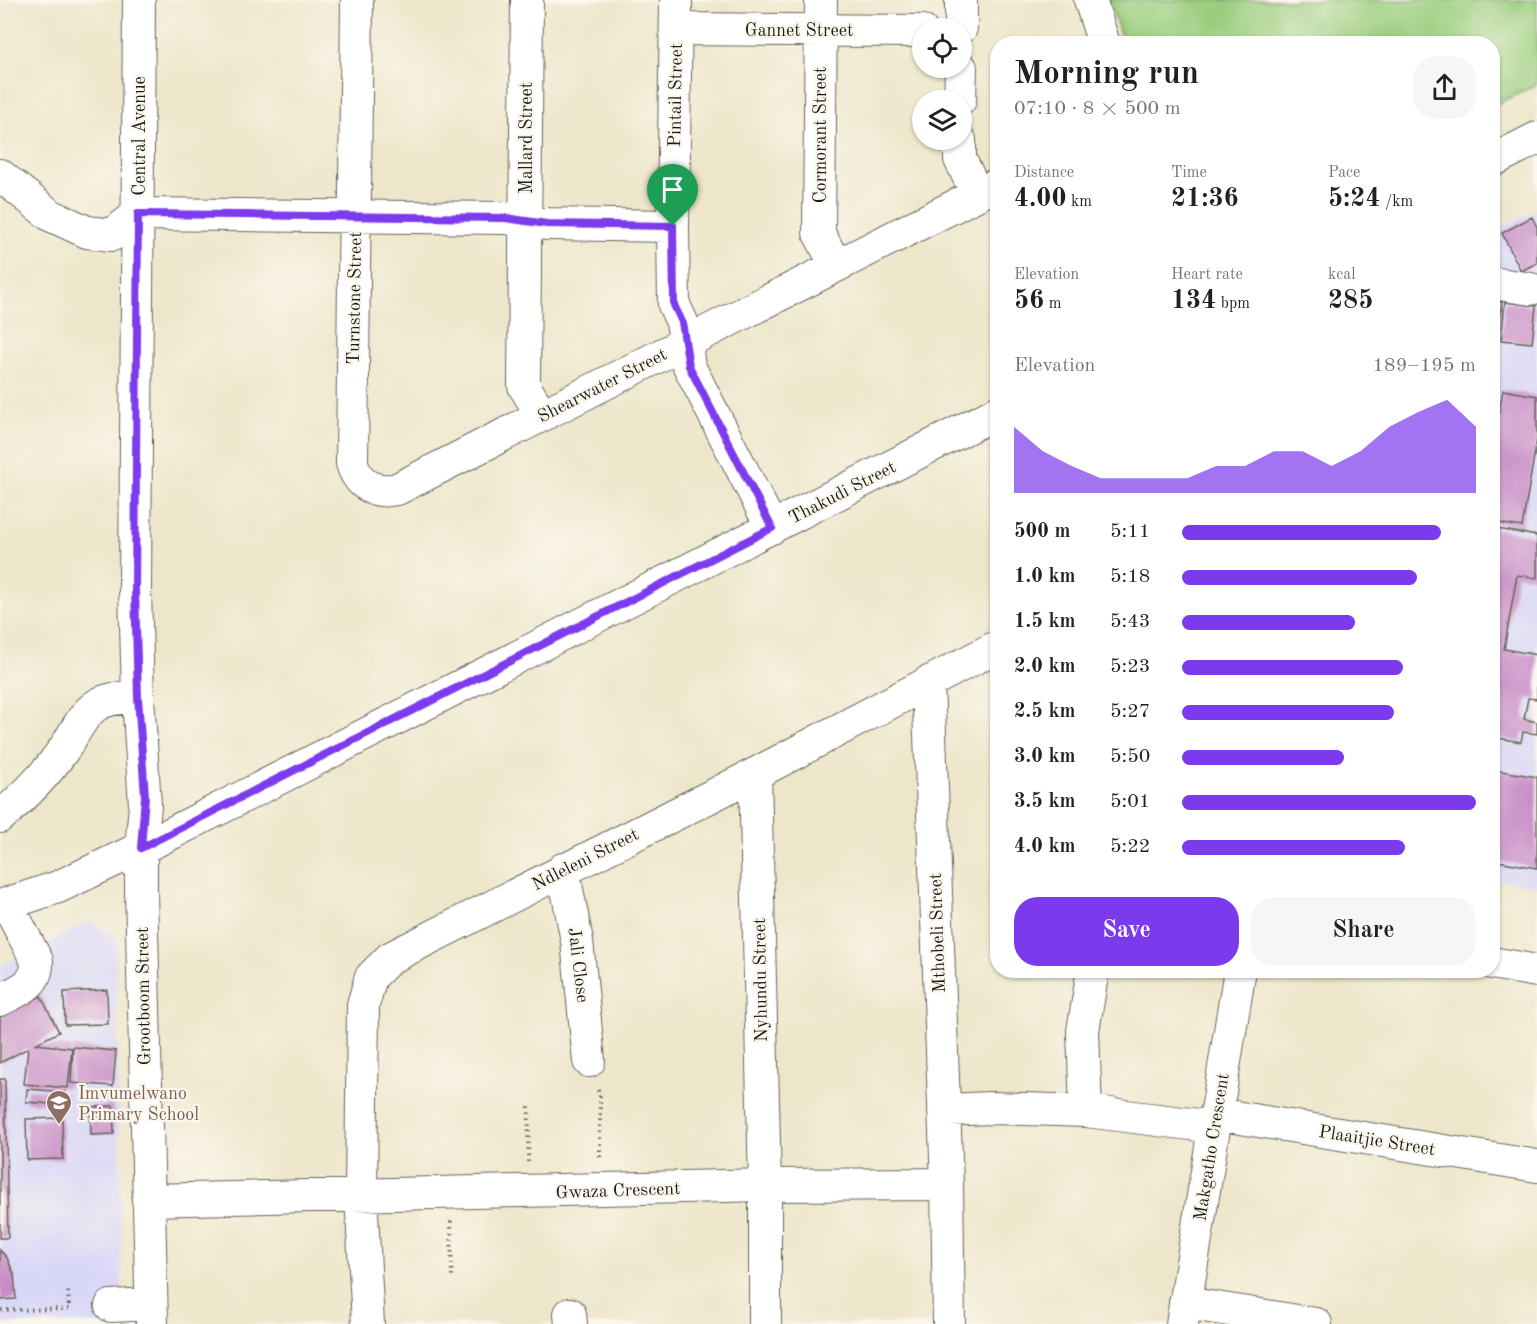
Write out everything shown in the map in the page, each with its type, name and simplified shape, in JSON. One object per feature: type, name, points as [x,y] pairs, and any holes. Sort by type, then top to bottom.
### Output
[{"type":"street","name":"Central Avenue","points":[[140,0],[135,489],[138,697],[145,796],[141,848]]},
{"type":"street","name":"Turnstone Street","points":[[357,0],[352,463],[354,471],[365,485]]},
{"type":"street","name":"Mallard Street","points":[[527,0],[524,386],[542,416]]},
{"type":"street","points":[[961,0],[961,18]]},
{"type":"street","points":[[1090,0],[1101,36]]},
{"type":"street","name":"Gannet Street","points":[[676,14],[821,15],[912,29]]},
{"type":"street","name":"Pintail Street","points":[[676,14],[674,305],[682,322],[689,366],[772,528]]},
{"type":"street","name":"Cormorant Street","points":[[821,15],[819,233],[836,266]]},
{"type":"street","points":[[1500,157],[1537,138]]},
{"type":"street","points":[[960,150],[960,159],[987,189]]},
{"type":"street","points":[[0,175],[50,215],[87,232],[112,235],[138,214],[505,218],[547,224],[673,226]]},
{"type":"street","name":"Shearwater Street","points":[[365,485],[387,492],[397,489],[987,189]]},
{"type":"street","points":[[1500,284],[1531,289]]},
{"type":"street","name":"Thakudi Street","points":[[3,905],[58,887],[141,848],[990,416]]},
{"type":"street","name":"Ndleleni Street","points":[[368,1324],[361,1195],[363,1005],[370,977],[390,958],[755,774],[990,650]]},
{"type":"street","name":"Mthobeli Street","points":[[928,682],[947,1184]]},
{"type":"street","points":[[0,817],[40,778],[63,750],[88,712],[106,700],[138,697]]},
{"type":"street","name":"Nyhundu Street","points":[[755,774],[765,1185],[765,1324]]},
{"type":"street","name":"Grootboom Street","points":[[141,848],[152,1314]]},
{"type":"street","name":"Jali Close","points":[[563,869],[577,942],[589,1061]]},
{"type":"street","points":[[0,1000],[32,981],[37,968],[37,962],[3,905]]},
{"type":"street","points":[[1500,964],[1537,971]]},
{"type":"street","points":[[1086,1111],[1083,1031],[1092,978]]},
{"type":"street","name":"Makgatho Crescent","points":[[1183,1313],[1239,978]]},
{"type":"street","name":"Plaaitjie Street","points":[[944,1110],[991,1108],[1086,1111],[1215,1120],[1537,1166]]},
{"type":"street","points":[[947,1184],[949,1324]]},
{"type":"street","name":"Gwaza Crescent","points":[[148,1200],[600,1191],[765,1185],[947,1184]]},
{"type":"street","points":[[111,1306],[152,1314]]},
{"type":"street","points":[[1183,1313],[1316,1324]]},
{"type":"path","points":[[589,1061],[600,1095],[600,1191]]},
{"type":"path","points":[[527,1192],[529,1102]]},
{"type":"path","points":[[452,1281],[451,1216],[458,1215],[457,1194]]},
{"type":"path","points":[[1,1310],[69,1309],[68,1290]]},
{"type":"shaded area","points":[[1537,209],[1537,886],[1500,880],[1500,228]]},
{"type":"shaded area","name":"Imvumelwano Primary School","points":[[90,921],[116,938],[122,1285],[111,1296],[111,1315],[125,1324],[0,1324],[0,967]]},
{"type":"green space","points":[[1109,0],[1537,0],[1537,84],[1500,102],[1500,36],[1121,36]]},
{"type":"building","points":[[1532,217],[1537,227],[1537,263],[1521,271],[1502,233]]},
{"type":"building","points":[[1505,302],[1536,306],[1532,343],[1501,340]]},
{"type":"building","points":[[1503,390],[1537,396],[1537,439],[1522,527],[1500,523],[1500,407]]},
{"type":"building","points":[[1500,529],[1537,536],[1537,578],[1517,575],[1504,649],[1537,655],[1537,699],[1528,698],[1524,719],[1537,722],[1537,734],[1523,732],[1521,742],[1500,738]]},
{"type":"building","points":[[1500,771],[1537,777],[1537,868],[1500,861]]},
{"type":"building","points":[[107,990],[108,1024],[65,1025],[64,992]]},
{"type":"building","points":[[41,996],[59,1032],[35,1044],[72,1048],[68,1088],[24,1084],[28,1048],[0,1063],[0,1017]]},
{"type":"building","points":[[73,1047],[116,1051],[113,1086],[71,1083]]},
{"type":"building","points":[[0,1079],[5,1079],[8,1238],[0,1238]]},
{"type":"building","points":[[27,1089],[66,1092],[65,1105],[26,1102]]},
{"type":"building","points":[[113,1106],[114,1134],[91,1135],[90,1107]]},
{"type":"building","points":[[62,1118],[63,1159],[27,1160],[26,1119]]},
{"type":"building","points":[[0,1250],[7,1258],[14,1274],[16,1299],[0,1300]]},
{"type":"place","name":"Imvumelwano Primary School","points":[[59,1126]]},
{"type":"route","points":[[138,214],[505,218],[547,224],[673,226],[674,305],[682,322],[689,366],[772,528],[141,848],[145,796],[138,697],[135,589],[138,214]]}]
